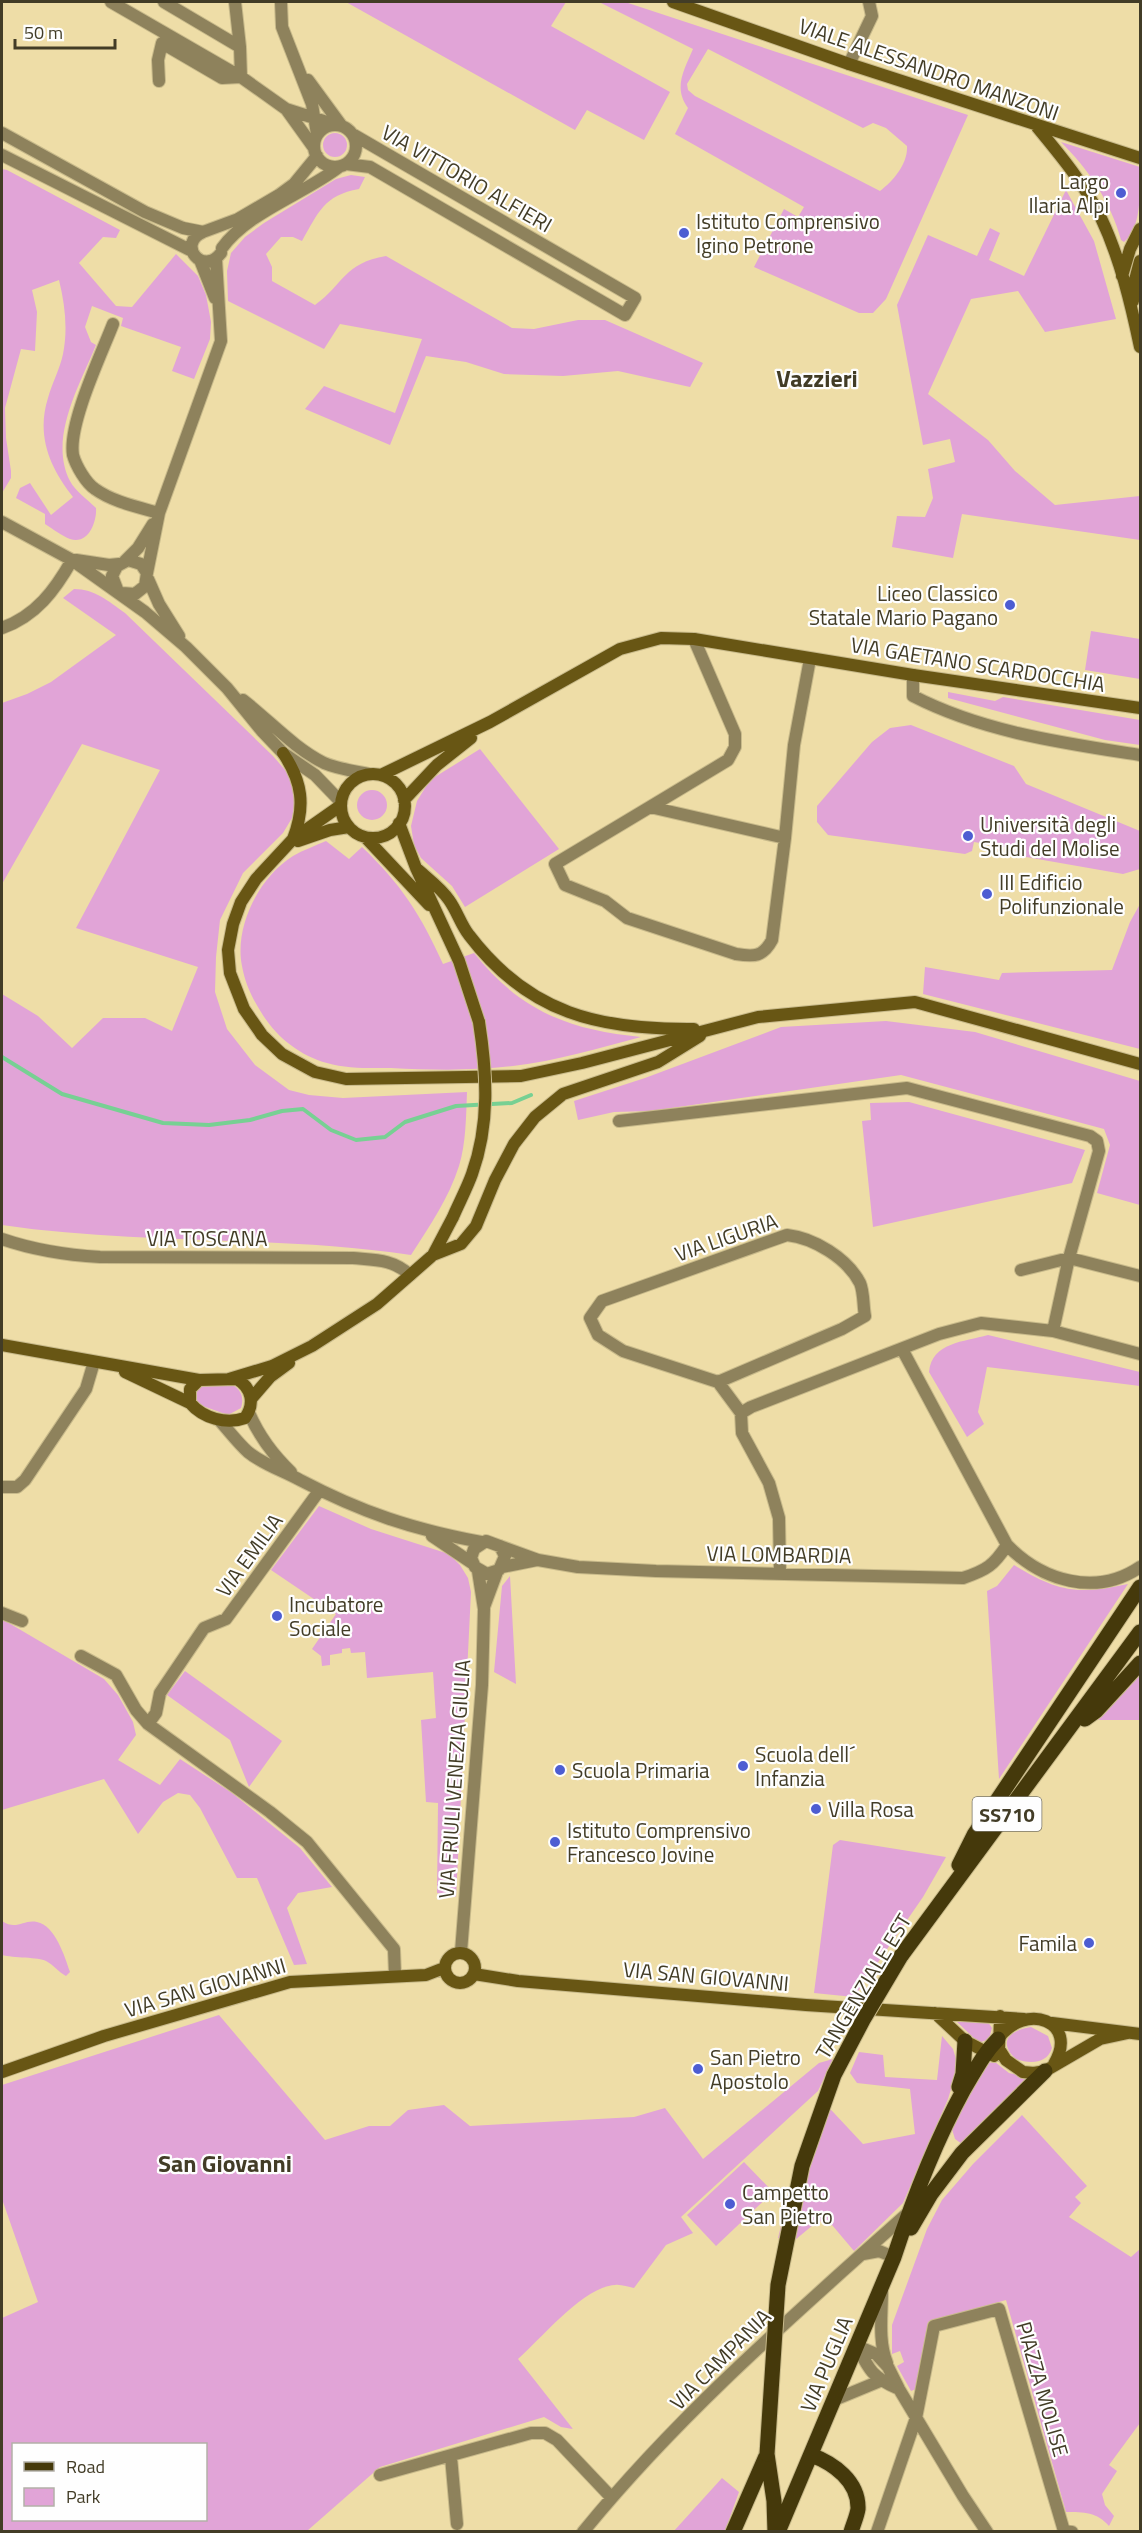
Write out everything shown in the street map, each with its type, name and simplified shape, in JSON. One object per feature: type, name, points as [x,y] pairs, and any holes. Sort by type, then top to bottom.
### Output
[{"type":"main road","points":[[944,1898],[974,1834],[1140,1587]]},
{"type":"main road","name":"TANGENZIALE EST","points":[[764,2532],[778,2285],[802,2166],[834,2075],[901,1956],[1070,1730],[1140,1632]]},
{"type":"main road","points":[[1070,1730],[1096,1711],[1140,1663]]},
{"type":"main road","points":[[952,2110],[985,2052],[998,2039]]},
{"type":"main road","points":[[952,2110],[963,2074],[965,2041]]},
{"type":"main road","points":[[894,2257],[931,2194],[962,2153],[1049,2068]]},
{"type":"main road","name":"VIA PUGLIA","points":[[777,2532],[882,2286],[909,2212],[952,2110]]},
{"type":"main road","points":[[733,2532],[767,2454]]},
{"type":"main road","points":[[767,2454],[777,2532]]},
{"type":"main road","points":[[811,2455],[834,2465],[849,2482],[856,2495],[858,2509],[851,2532]]},
{"type":"street","points":[[2,155],[208,262],[249,223],[322,180],[343,165],[356,151],[354,135],[337,124],[286,109],[242,77],[111,2]]},
{"type":"street","points":[[164,2],[240,46]]},
{"type":"street","points":[[235,2],[242,77]]},
{"type":"street","points":[[219,308],[196,255],[194,239],[254,211],[279,195],[294,184],[315,152],[317,134],[312,104],[282,27],[281,2]]},
{"type":"street","name":"VIALE ALESSANDRO MANZONI","points":[[673,2],[849,64],[1140,158]]},
{"type":"street","points":[[849,64],[872,16],[869,2]]},
{"type":"street","points":[[159,81],[158,60],[162,43],[222,78],[242,77]]},
{"type":"street","points":[[299,68],[337,124]]},
{"type":"street","points":[[286,109],[326,165],[343,165]]},
{"type":"street","points":[[317,134],[324,127],[337,124]]},
{"type":"street","points":[[1036,126],[1077,178],[1100,217],[1132,308],[1140,347]]},
{"type":"street","points":[[2,133],[145,212],[183,228],[219,237],[221,341],[159,513],[147,536],[112,576],[119,591],[128,595],[138,593],[146,586],[159,513]]},
{"type":"street","name":"VIA VITTORIO ALFIERI","points":[[343,165],[370,167],[625,315],[634,298],[354,135]]},
{"type":"street","points":[[2,161],[19,164]]},
{"type":"street","points":[[1122,276],[1135,250],[1140,229]]},
{"type":"street","name":"VIA VITTORIO ALFIERI","points":[[550,271],[559,255]]},
{"type":"street","points":[[1132,308],[1140,261]]},
{"type":"street","points":[[113,324],[74,427],[73,455],[81,472],[94,489],[118,501],[159,513]]},
{"type":"street","points":[[2,522],[72,560],[119,591],[186,647],[227,688],[283,753],[293,768],[300,785],[301,813],[293,839]]},
{"type":"street","points":[[72,560],[110,565],[138,562],[159,604],[186,647]]},
{"type":"street","points":[[2,627],[19,622],[41,604],[59,582],[72,560]]},
{"type":"street","name":"VIA GAETANO SCARDOCCHIA","points":[[375,774],[490,722],[620,649],[661,639],[694,639],[913,675],[1140,708]]},
{"type":"street","points":[[694,639],[735,734],[735,747],[728,760],[555,864],[565,885],[605,901],[627,918],[736,954],[754,957],[766,951],[772,940],[794,745],[810,659]]},
{"type":"street","points":[[913,675],[913,696],[974,720],[1051,741],[1140,755]]},
{"type":"street","points":[[227,688],[274,724],[292,741],[323,762],[338,768],[375,774],[396,784],[404,800],[404,812],[399,823],[384,835],[365,837]]},
{"type":"street","name":"VIA GAETANO SCARDOCCHIA","points":[[404,800],[437,765],[490,722]]},
{"type":"street","points":[[283,753],[315,775],[341,804]]},
{"type":"street","points":[[375,774],[357,777],[348,785],[341,804],[341,813],[349,827],[365,837],[395,866],[440,917]]},
{"type":"street","points":[[341,804],[293,839],[256,879],[241,902],[233,924],[228,950],[230,973],[235,989],[244,1009],[262,1035],[282,1054],[315,1072],[346,1079],[521,1076],[582,1063],[758,1017],[915,1002],[1140,1064]]},
{"type":"street","points":[[650,807],[785,838]]},
{"type":"street","points":[[399,823],[416,868],[459,961],[480,1022],[486,1066],[483,1134],[472,1174],[433,1255]]},
{"type":"street","points":[[279,853],[312,835],[349,827]]},
{"type":"street","points":[[416,868],[448,898],[469,934],[498,968],[527,993],[561,1009],[598,1022],[650,1029],[711,1029]]},
{"type":"street","points":[[251,1399],[270,1377],[312,1346],[377,1304],[433,1255],[461,1244],[476,1226],[495,1180],[514,1144],[535,1118],[563,1094],[658,1062],[711,1029]]},
{"type":"street","points":[[619,1121],[907,1088],[1090,1136],[1097,1141],[1099,1151],[1069,1258],[1053,1331]]},
{"type":"street","name":"VIA LIGURIA","points":[[787,1235],[805,1237],[842,1260],[860,1284],[865,1316],[842,1329],[718,1382],[623,1351],[598,1335],[590,1318],[602,1301],[787,1235]]},
{"type":"street","name":"VIA TOSCANA","points":[[2,1239],[24,1247],[100,1257],[353,1258],[400,1265],[410,1275]]},
{"type":"street","points":[[1021,1270],[1069,1258],[1140,1276]]},
{"type":"street","points":[[741,1413],[751,1407],[939,1334],[981,1323],[1053,1331],[1140,1354]]},
{"type":"street","points":[[2,1346],[199,1380],[229,1379],[242,1382],[247,1386],[251,1399],[249,1413],[258,1432],[278,1460],[299,1479]]},
{"type":"street","points":[[229,1379],[272,1366],[312,1346]]},
{"type":"street","points":[[902,1349],[1007,1545],[1020,1557],[1037,1569],[1065,1581],[1099,1581],[1128,1575],[1140,1567]]},
{"type":"street","points":[[2,1487],[17,1487],[25,1480],[86,1389],[94,1362]]},
{"type":"street","points":[[110,1365],[190,1403],[220,1421],[248,1451],[270,1467],[370,1513],[426,1532],[481,1542],[491,1541],[500,1546],[505,1557],[499,1570],[488,1574],[426,1532]]},
{"type":"street","points":[[190,1403],[190,1389],[199,1380]]},
{"type":"street","points":[[718,1382],[741,1413],[742,1433],[769,1483],[779,1518],[780,1573]]},
{"type":"street","points":[[220,1421],[237,1421],[249,1413]]},
{"type":"street","name":"VIA EMILIA","points":[[148,1724],[156,1713],[160,1693],[204,1628],[225,1619],[320,1491]]},
{"type":"street","points":[[475,1567],[474,1549],[481,1542]]},
{"type":"street","name":"VIA LOMBARDIA","points":[[500,1546],[538,1560],[578,1567],[963,1578],[984,1571],[997,1560],[1007,1545]]},
{"type":"street","name":"VIA LOMBARDIA","points":[[499,1570],[538,1560]]},
{"type":"street","name":"VIA FRIULI VENEZIA GIULIA","points":[[461,1952],[482,1685],[484,1609],[475,1567]]},
{"type":"street","name":"VIA FRIULI VENEZIA GIULIA","points":[[484,1609],[499,1570]]},
{"type":"street","points":[[2,1613],[22,1622]]},
{"type":"street","points":[[81,1656],[116,1675],[136,1710],[148,1724],[270,1812],[307,1842],[394,1949],[395,1975]]},
{"type":"street","points":[[461,1952],[471,1957],[474,1962],[474,1974],[465,1982],[453,1982],[445,1973],[444,1968],[449,1956],[461,1952]]},
{"type":"street","name":"VIA SAN GIOVANNI","points":[[2,2070],[104,2036],[290,1982],[426,1975],[444,1968]]},
{"type":"street","name":"VIA SAN GIOVANNI","points":[[474,1974],[518,1981],[806,2005],[1024,2019]]},
{"type":"street","points":[[935,2013],[965,2041],[1006,2060],[1023,2072],[1034,2073],[1049,2068],[1100,2039],[1134,2034]]},
{"type":"street","points":[[1000,2016],[999,2049],[1006,2060]]},
{"type":"street","points":[[998,2039],[1013,2023],[1024,2019],[1134,2034]]},
{"type":"street","points":[[1049,2068],[1061,2048],[1061,2039],[1052,2023]]},
{"type":"street","name":"VIA CAMPANIA","points":[[583,2532],[611,2497],[751,2353],[909,2212]]},
{"type":"street","points":[[862,2254],[879,2251],[894,2257]]},
{"type":"street","points":[[882,2286],[881,2338],[888,2367],[916,2418],[987,2532]]},
{"type":"street","name":"PIAZZA MOLISE","points":[[877,2532],[916,2418],[934,2326],[999,2309],[1064,2532],[1072,2532]]},
{"type":"street","points":[[857,2346],[876,2354],[888,2367]]},
{"type":"street","points":[[857,2346],[869,2370],[879,2381],[899,2389]]},
{"type":"street","points":[[834,2400],[879,2381]]},
{"type":"street","points":[[380,2475],[531,2433],[545,2433],[557,2440],[611,2497]]},
{"type":"street","points":[[451,2457],[458,2524]]},
{"type":"green space","points":[[346,2],[566,2],[551,26],[670,92],[644,140],[587,110],[575,130]]},
{"type":"green space","points":[[599,2],[625,2],[968,115],[886,299],[873,313],[859,313],[754,267],[784,209],[798,217],[804,207],[675,134],[688,108],[681,93],[681,86],[693,49]],"holes":[[[708,49],[863,128],[873,123],[886,128],[907,146],[907,153],[899,172],[880,191],[695,96],[688,90],[687,84]]]},
{"type":"green space","points":[[335,133],[340,134],[346,140],[346,150],[340,156],[335,157],[330,156],[324,150],[323,145],[324,140],[330,134]]},
{"type":"green space","name":"Largo Ilaria Alpi","points":[[1061,142],[1140,167],[1137,218],[1130,236],[1124,242],[1121,240],[1105,199],[1080,163]]},
{"type":"green space","points":[[2,169],[120,230],[116,238],[103,237],[79,263],[116,306],[132,307],[176,254],[198,276],[206,295],[211,322],[210,339],[194,379],[172,371],[181,347],[121,326],[123,318],[92,306],[85,327],[91,342],[96,345],[69,412],[64,430],[63,447],[64,464],[72,485],[96,508],[93,525],[82,539],[67,538],[45,524],[45,514],[16,498],[20,488],[30,483],[51,515],[73,497],[58,475],[47,451],[44,425],[48,398],[65,345],[65,317],[59,280],[32,290],[37,312],[35,351],[21,349],[5,408],[11,478],[2,493]]},
{"type":"green space","points":[[351,175],[365,177],[359,189],[338,196],[323,207],[302,241],[293,237],[281,237],[266,254],[272,267],[272,281],[315,305],[353,269],[372,259],[386,256],[512,328],[534,329],[578,320],[605,320],[703,363],[690,387],[618,371],[563,376],[504,374],[466,362],[426,356],[390,445],[305,409],[324,386],[395,413],[422,339],[340,324],[324,349],[228,301],[227,271],[231,253],[245,237],[336,179]]},
{"type":"green space","points":[[1066,190],[1094,241],[1116,319],[1045,332],[1018,291],[971,299],[928,394],[988,440],[1015,471],[1055,505],[1140,496],[1140,540],[962,514],[953,558],[892,547],[897,516],[925,517],[933,498],[928,469],[955,462],[950,439],[923,445],[897,305],[928,235],[977,256],[990,228],[1000,233],[989,260],[1024,276]]},
{"type":"green space","points":[[74,589],[95,593],[125,613],[273,756],[292,778],[296,790],[292,818],[283,833],[243,873],[220,920],[215,992],[227,1029],[255,1065],[289,1090],[309,1095],[343,1098],[467,1092],[464,1139],[455,1178],[444,1201],[411,1255],[309,1245],[104,1235],[2,1225],[2,994],[38,1016],[72,1048],[103,1018],[145,1018],[172,1031],[198,967],[76,928],[160,770],[82,744],[2,884],[2,703],[51,682],[116,635],[63,598]]},
{"type":"green space","points":[[1091,631],[1140,639],[1140,679],[1085,670]]},
{"type":"green space","points":[[948,692],[995,701],[1003,697],[1140,720],[1140,745],[1105,740],[948,698]]},
{"type":"green space","points":[[911,725],[1014,766],[1026,784],[1140,831],[1140,869],[1123,874],[1015,855],[1016,849],[974,842],[972,851],[965,854],[828,835],[817,822],[817,806],[872,742],[890,728]]},
{"type":"green space","points":[[480,749],[559,849],[465,907],[452,886],[421,858],[414,845],[411,826],[417,801],[430,780]]},
{"type":"green space","points":[[372,790],[383,794],[387,805],[383,816],[372,820],[361,816],[357,805],[361,794]]},
{"type":"green space","points":[[326,841],[349,859],[362,847],[376,861],[409,901],[427,930],[443,964],[474,953],[509,990],[548,1014],[591,1029],[641,1037],[545,1061],[498,1068],[437,1070],[343,1066],[317,1060],[298,1050],[273,1029],[252,996],[242,966],[240,951],[242,935],[252,904],[270,877],[293,856]]},
{"type":"green space","points":[[1140,904],[1140,1049],[923,994],[925,967],[999,980],[1002,973],[1112,970],[1130,922]]},
{"type":"green space","points":[[886,1021],[975,1032],[1140,1081],[1140,1205],[1097,1193],[1110,1145],[1104,1129],[901,1075],[650,1111],[614,1112],[578,1120],[574,1101],[645,1078],[781,1027]]},
{"type":"green space","points":[[909,1102],[1085,1150],[1072,1183],[873,1227],[862,1121],[871,1120],[870,1103]]},
{"type":"green space","points":[[988,1335],[1140,1372],[1140,1386],[987,1367],[978,1412],[984,1424],[967,1437],[929,1372],[931,1362],[943,1349],[951,1345]]},
{"type":"green space","points":[[203,1385],[233,1385],[242,1395],[241,1408],[228,1415],[200,1405],[197,1401],[197,1391]]},
{"type":"green space","points":[[319,1506],[371,1529],[449,1554],[468,1578],[471,1592],[456,1897],[437,1893],[438,1803],[426,1802],[421,1720],[436,1718],[433,1672],[367,1678],[365,1652],[351,1653],[350,1648],[342,1649],[342,1653],[330,1655],[330,1665],[322,1666],[321,1656],[312,1649],[336,1614],[271,1570]]},
{"type":"green space","points":[[1014,1565],[1043,1581],[1069,1589],[1095,1589],[1128,1584],[999,1779],[987,1591],[997,1586]]},
{"type":"green space","points":[[510,1576],[516,1684],[494,1672],[502,1586]]},
{"type":"green space","points":[[2,1619],[104,1679],[118,1695],[133,1722],[136,1735],[118,1760],[160,1785],[180,1759],[232,1793],[300,1848],[332,1887],[298,1893],[287,1908],[307,1964],[294,1965],[257,1878],[237,1878],[200,1808],[190,1795],[178,1793],[163,1802],[138,1834],[104,1779],[2,1810]]},
{"type":"green space","points":[[185,1671],[282,1741],[249,1787],[230,1740],[167,1695]]},
{"type":"green space","points":[[1140,1673],[1140,1720],[1098,1720]]},
{"type":"green space","points":[[840,1840],[946,1857],[923,1897],[854,1997],[814,1993],[833,1845]]},
{"type":"green space","points":[[2,1921],[12,1925],[32,1922],[43,1924],[58,1942],[70,1972],[66,1976],[43,1960],[2,1955]]},
{"type":"green space","points":[[219,2015],[325,2140],[369,2126],[390,2126],[408,2110],[444,2105],[470,2126],[634,2117],[665,2108],[703,2159],[819,2063],[833,2059],[818,2091],[681,2217],[693,2233],[666,2245],[634,2288],[617,2285],[590,2294],[564,2315],[518,2359],[573,2429],[561,2427],[544,2417],[380,2467],[307,2531],[2,2531],[2,2318],[38,2302],[2,2199],[2,2085]]},
{"type":"green space","points":[[958,2019],[988,2022],[992,2028],[989,2039],[979,2043],[956,2021]]},
{"type":"green space","points":[[1031,2027],[1048,2036],[1052,2048],[1050,2053],[1037,2061],[1027,2062],[1016,2059],[1007,2047],[1008,2038],[1017,2031]]},
{"type":"green space","points":[[942,2036],[953,2049],[956,2073],[948,2099],[903,2203],[854,2251],[832,2225],[826,2226],[819,2220],[795,2240],[778,2238],[797,2161],[820,2098],[863,2144],[915,2134],[910,2089],[857,2083],[850,2073],[859,2052],[883,2055],[885,2077],[937,2080]]},
{"type":"green space","points":[[995,2062],[1009,2073],[1031,2078],[962,2144],[955,2139],[951,2126],[988,2063]]},
{"type":"green space","points":[[1022,2115],[1087,2186],[1075,2197],[1081,2203],[1069,2217],[1131,2257],[1140,2249],[1140,2423],[1109,2465],[1117,2471],[1102,2494],[1105,2505],[1114,2516],[1109,2526],[1100,2518],[1090,2514],[1066,2512],[1006,2300],[928,2322],[916,2389],[911,2391],[897,2366],[904,2362],[900,2351],[892,2354],[892,2325],[927,2229],[942,2200],[973,2164]]},
{"type":"green space","name":"Campetto San Pietro","points":[[744,2162],[773,2192],[716,2246],[687,2215]]},
{"type":"green space","points":[[722,2478],[739,2492],[725,2531],[673,2532]]},
{"type":"waterway","points":[[2,1057],[62,1094],[163,1123],[209,1125],[250,1120],[282,1111],[303,1109],[331,1130],[356,1140],[385,1137],[405,1122],[456,1106],[512,1103],[531,1095]]},
{"type":"place","name":"Largo Ilaria Alpi","points":[[1121,193]]},
{"type":"place","name":"Istituto Comprensivo Igino Petrone","points":[[684,233]]},
{"type":"place","name":"Liceo Classico Statale Mario Pagano","points":[[1010,605]]},
{"type":"place","name":"Università degli Studi del Molise","points":[[968,836]]},
{"type":"place","name":"III Edificio Polifunzionale","points":[[987,894]]},
{"type":"place","name":"Incubatore Sociale","points":[[277,1616]]},
{"type":"place","name":"Scuola dell´ Infanzia","points":[[743,1766]]},
{"type":"place","name":"Scuola Primaria","points":[[560,1770]]},
{"type":"place","name":"Villa Rosa","points":[[816,1809]]},
{"type":"place","name":"Istituto Comprensivo Francesco Jovine","points":[[555,1842]]},
{"type":"place","name":"Famila","points":[[1089,1943]]},
{"type":"place","name":"San Pietro Apostolo","points":[[698,2069]]},
{"type":"place","name":"Campetto San Pietro","points":[[730,2204]]},
{"type":"district","name":"Vazzieri","points":[[817,378]]},
{"type":"district","name":"San Giovanni","points":[[225,2163]]}]
